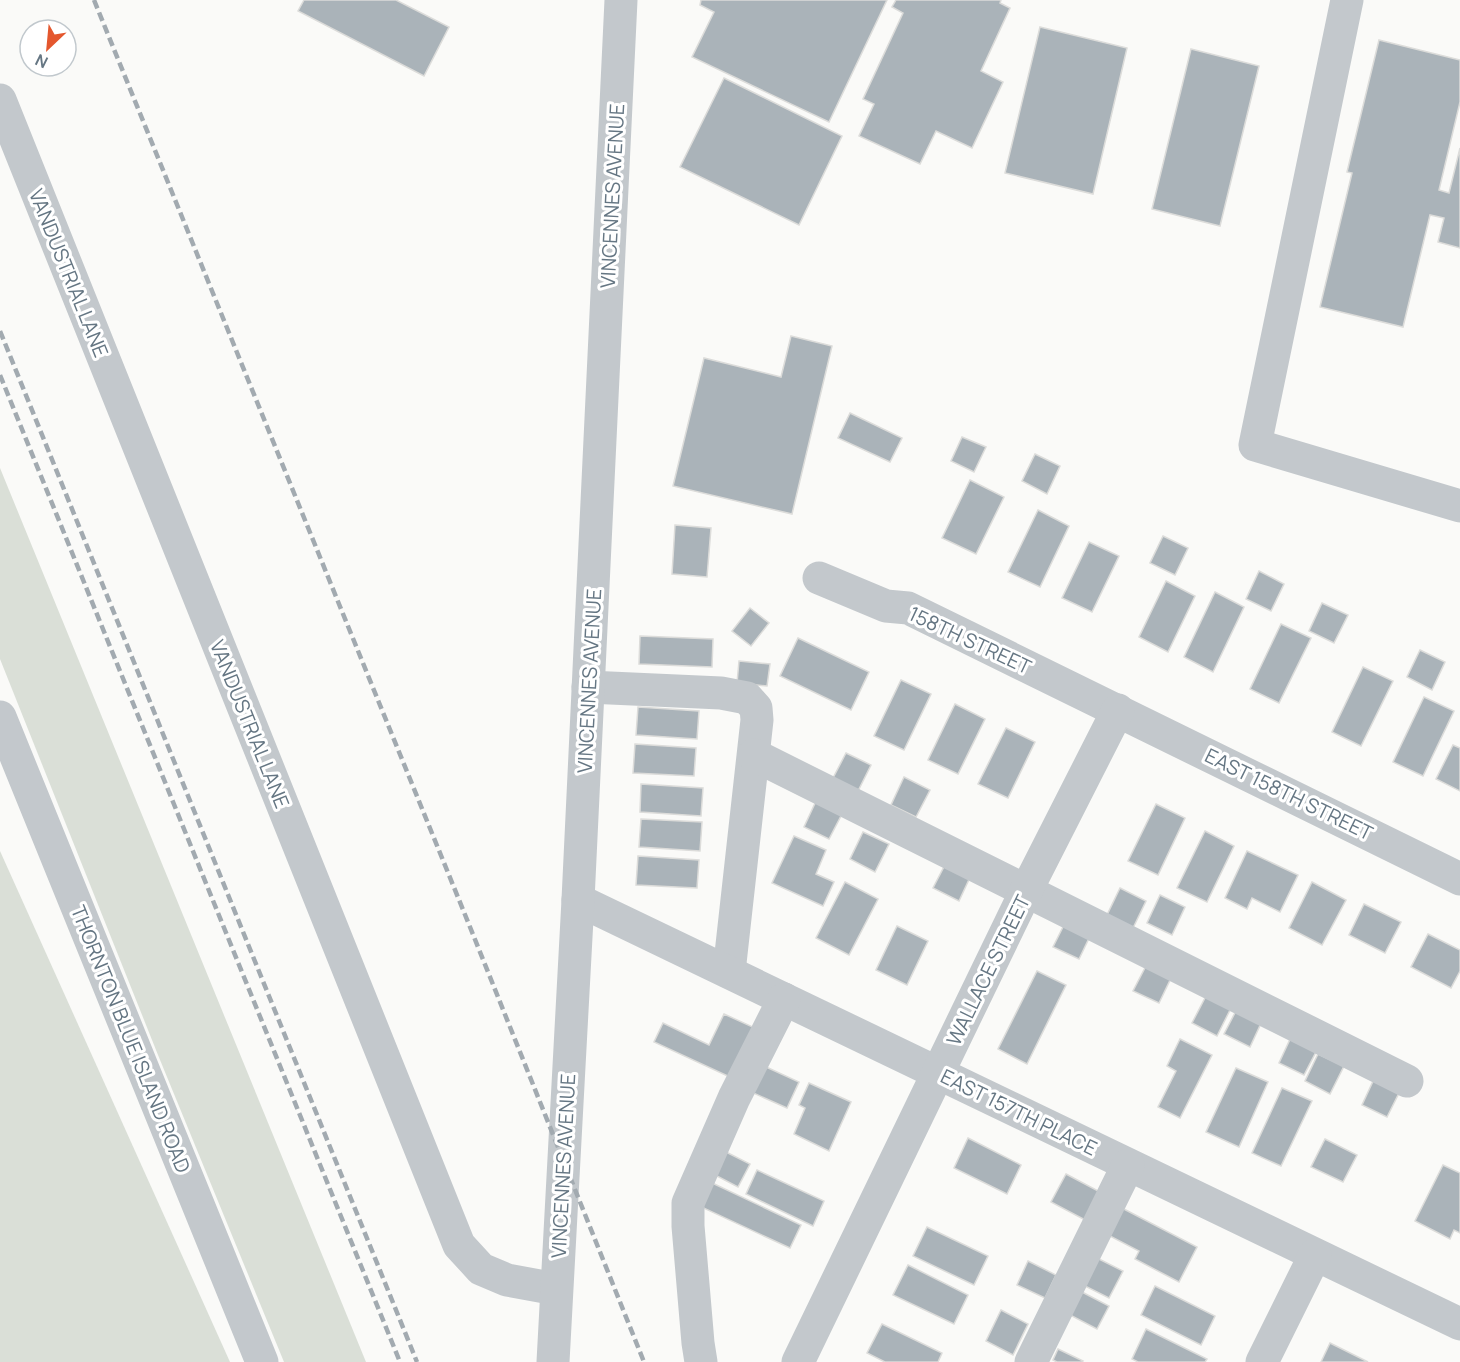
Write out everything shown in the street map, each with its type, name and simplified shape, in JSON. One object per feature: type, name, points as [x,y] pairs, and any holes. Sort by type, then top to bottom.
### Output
[{"type":"street","name":"VINCENNES AVENUE","points":[[553,1362],[578,900],[621,0]]},
{"type":"street","points":[[1347,0],[1255,445],[1460,506]]},
{"type":"street","name":"VANDUSTRIAL LANE","points":[[0,100],[459,1245],[481,1269],[507,1280],[556,1289]]},
{"type":"street","name":"158TH STREET","points":[[819,578],[886,606],[908,608],[1118,710]]},
{"type":"street","points":[[588,687],[721,693],[747,698],[756,708],[754,755],[729,972]]},
{"type":"street","name":"EAST 158TH STREET","points":[[1118,710],[1460,879]]},
{"type":"street","name":"WALLACE STREET","points":[[798,1362],[1026,891],[1118,710]]},
{"type":"street","name":"THORNTON BLUE ISLAND ROAD","points":[[0,717],[262,1362]]},
{"type":"street","points":[[754,755],[1407,1081]]},
{"type":"street","name":"EAST 157TH PLACE","points":[[578,900],[1460,1324]]},
{"type":"street","points":[[701,1362],[688,1226],[688,1203],[734,1098],[784,999]]},
{"type":"street","points":[[1031,1362],[1128,1165]]},
{"type":"street","points":[[1262,1362],[1315,1255]]},
{"type":"shaded area","points":[[0,468],[366,1362],[284,1362],[158,1055],[0,659]]},
{"type":"shaded area","points":[[0,851],[230,1362],[0,1362]]},
{"type":"building","points":[[304,0],[396,0],[449,27],[424,76],[298,11]]},
{"type":"building","points":[[701,0],[887,0],[829,122],[692,57],[714,12],[700,5]]},
{"type":"building","points":[[896,0],[1001,0],[1000,3],[1010,8],[981,71],[1003,82],[972,148],[936,131],[920,164],[859,136],[874,104],[863,99],[903,13],[892,7]]},
{"type":"building","points":[[1040,27],[1127,48],[1093,194],[1005,173]]},
{"type":"building","points":[[1379,40],[1460,60],[1460,102],[1439,190],[1449,193],[1460,148],[1460,248],[1438,242],[1444,218],[1430,215],[1403,327],[1320,307],[1352,173],[1347,172]]},
{"type":"building","points":[[1191,49],[1259,66],[1220,226],[1152,209]]},
{"type":"building","points":[[724,78],[842,136],[799,225],[680,167]]},
{"type":"building","points":[[791,336],[832,346],[792,514],[673,486],[704,358],[781,377]]},
{"type":"building","points":[[850,413],[902,438],[890,462],[838,438]]},
{"type":"building","points":[[962,437],[986,447],[974,472],[951,461]]},
{"type":"building","points":[[1035,454],[1060,466],[1047,494],[1022,481]]},
{"type":"building","points":[[970,480],[1004,497],[976,554],[942,538]]},
{"type":"building","points":[[1038,510],[1069,526],[1040,587],[1008,572]]},
{"type":"building","points":[[675,525],[711,528],[707,577],[672,574]]},
{"type":"building","points":[[1163,536],[1188,548],[1175,575],[1150,563]]},
{"type":"building","points":[[1089,542],[1119,556],[1092,612],[1062,598]]},
{"type":"building","points":[[1259,571],[1284,584],[1271,611],[1246,599]]},
{"type":"building","points":[[1166,581],[1195,596],[1168,652],[1139,637]]},
{"type":"building","points":[[1215,592],[1244,607],[1213,672],[1184,657]]},
{"type":"building","points":[[1322,603],[1348,615],[1334,643],[1309,631]]},
{"type":"building","points":[[750,608],[769,623],[751,646],[732,631]]},
{"type":"building","points":[[1281,624],[1311,638],[1279,703],[1250,689]]},
{"type":"building","points":[[640,636],[713,639],[712,667],[639,664]]},
{"type":"building","points":[[798,638],[869,672],[851,710],[780,676]]},
{"type":"building","points":[[1420,650],[1445,662],[1432,690],[1407,677]]},
{"type":"building","points":[[739,661],[770,664],[767,686],[737,683]]},
{"type":"building","points":[[1363,667],[1393,681],[1361,746],[1332,732]]},
{"type":"building","points":[[901,680],[931,694],[904,750],[874,736]]},
{"type":"building","points":[[1424,697],[1454,711],[1423,776],[1393,762]]},
{"type":"building","points":[[955,704],[985,719],[958,774],[928,760]]},
{"type":"building","points":[[638,707],[699,711],[697,739],[636,735]]},
{"type":"building","points":[[1006,728],[1035,742],[1008,798],[978,784]]},
{"type":"building","points":[[635,744],[696,748],[694,776],[633,773]]},
{"type":"building","points":[[1453,745],[1460,748],[1460,791],[1436,779]]},
{"type":"building","points":[[846,753],[871,765],[857,793],[832,780]]},
{"type":"building","points":[[904,777],[930,790],[916,817],[891,805]]},
{"type":"building","points":[[641,784],[703,788],[701,816],[640,812]]},
{"type":"building","points":[[817,799],[843,812],[829,839],[804,827]]},
{"type":"building","points":[[1156,804],[1185,818],[1158,875],[1128,861]]},
{"type":"building","points":[[641,819],[702,822],[700,851],[639,847]]},
{"type":"building","points":[[1205,831],[1234,846],[1207,902],[1177,888]]},
{"type":"building","points":[[863,832],[889,844],[875,872],[850,859]]},
{"type":"building","points":[[794,836],[826,850],[816,874],[834,882],[823,906],[772,883]]},
{"type":"building","points":[[1247,851],[1298,875],[1280,912],[1252,898],[1247,909],[1225,898]]},
{"type":"building","points":[[638,856],[699,860],[697,888],[636,885]]},
{"type":"building","points":[[947,861],[972,873],[959,901],[933,888]]},
{"type":"building","points":[[845,882],[878,899],[849,955],[816,938]]},
{"type":"building","points":[[1312,882],[1346,900],[1322,945],[1289,928]]},
{"type":"building","points":[[1120,888],[1146,901],[1133,928],[1107,915]]},
{"type":"building","points":[[1160,895],[1185,907],[1172,935],[1147,923]]},
{"type":"building","points":[[1364,904],[1401,922],[1385,953],[1349,935]]},
{"type":"building","points":[[1067,919],[1092,932],[1079,959],[1053,947]]},
{"type":"building","points":[[897,926],[928,941],[907,985],[876,970]]},
{"type":"building","points":[[1428,934],[1460,950],[1460,971],[1451,988],[1411,967]]},
{"type":"building","points":[[1147,964],[1172,976],[1159,1003],[1133,991]]},
{"type":"building","points":[[1037,971],[1066,985],[1027,1064],[998,1049]]},
{"type":"building","points":[[1206,996],[1231,1008],[1217,1036],[1192,1023]]},
{"type":"building","points":[[1238,1007],[1263,1019],[1250,1047],[1224,1034]]},
{"type":"building","points":[[724,1014],[755,1028],[732,1078],[654,1042],[663,1023],[709,1045]]},
{"type":"building","points":[[1292,1035],[1318,1048],[1304,1075],[1279,1063]]},
{"type":"building","points":[[1180,1039],[1212,1055],[1180,1118],[1158,1107],[1176,1071],[1167,1066]]},
{"type":"building","points":[[1318,1054],[1344,1066],[1330,1094],[1305,1081]]},
{"type":"building","points":[[764,1066],[799,1082],[787,1108],[751,1092]]},
{"type":"building","points":[[1236,1068],[1268,1082],[1239,1147],[1206,1132]]},
{"type":"building","points":[[1375,1077],[1401,1089],[1387,1117],[1362,1105]]},
{"type":"building","points":[[809,1083],[851,1102],[829,1151],[794,1134],[805,1108],[799,1105]]},
{"type":"building","points":[[1282,1088],[1312,1101],[1281,1166],[1252,1153]]},
{"type":"building","points":[[968,1138],[1021,1165],[1007,1194],[954,1168]]},
{"type":"building","points":[[1325,1139],[1357,1155],[1343,1182],[1311,1167]]},
{"type":"building","points":[[724,1151],[750,1164],[738,1187],[713,1174]]},
{"type":"building","points":[[1443,1165],[1460,1173],[1460,1233],[1454,1230],[1450,1239],[1415,1221]]},
{"type":"building","points":[[757,1170],[824,1201],[813,1226],[746,1194]]},
{"type":"building","points":[[1066,1174],[1102,1193],[1087,1221],[1051,1202]]},
{"type":"building","points":[[708,1181],[801,1225],[790,1248],[697,1205]]},
{"type":"building","points":[[1120,1207],[1197,1247],[1179,1282],[1135,1259],[1139,1251],[1106,1234]]},
{"type":"building","points":[[927,1227],[988,1256],[974,1285],[913,1256]]},
{"type":"building","points":[[1093,1256],[1123,1271],[1109,1298],[1079,1283]]},
{"type":"building","points":[[1028,1261],[1056,1275],[1045,1298],[1017,1285]]},
{"type":"building","points":[[908,1265],[968,1295],[954,1324],[893,1295]]},
{"type":"building","points":[[1155,1286],[1215,1316],[1201,1345],[1141,1315]]},
{"type":"building","points":[[1082,1292],[1109,1306],[1097,1329],[1070,1315]]},
{"type":"building","points":[[1001,1310],[1028,1324],[1013,1355],[986,1341]]},
{"type":"building","points":[[882,1324],[942,1353],[938,1362],[885,1362],[867,1353]]},
{"type":"building","points":[[1146,1329],[1207,1359],[1205,1362],[1138,1362],[1132,1359]]},
{"type":"building","points":[[1330,1343],[1368,1362],[1321,1362]]},
{"type":"building","points":[[1058,1349],[1083,1361],[1057,1362],[1053,1360]]},
{"type":"railway","points":[[94,0],[644,1362]]},
{"type":"railway","points":[[0,331],[417,1362]]},
{"type":"railway","points":[[0,375],[400,1362]]}]
